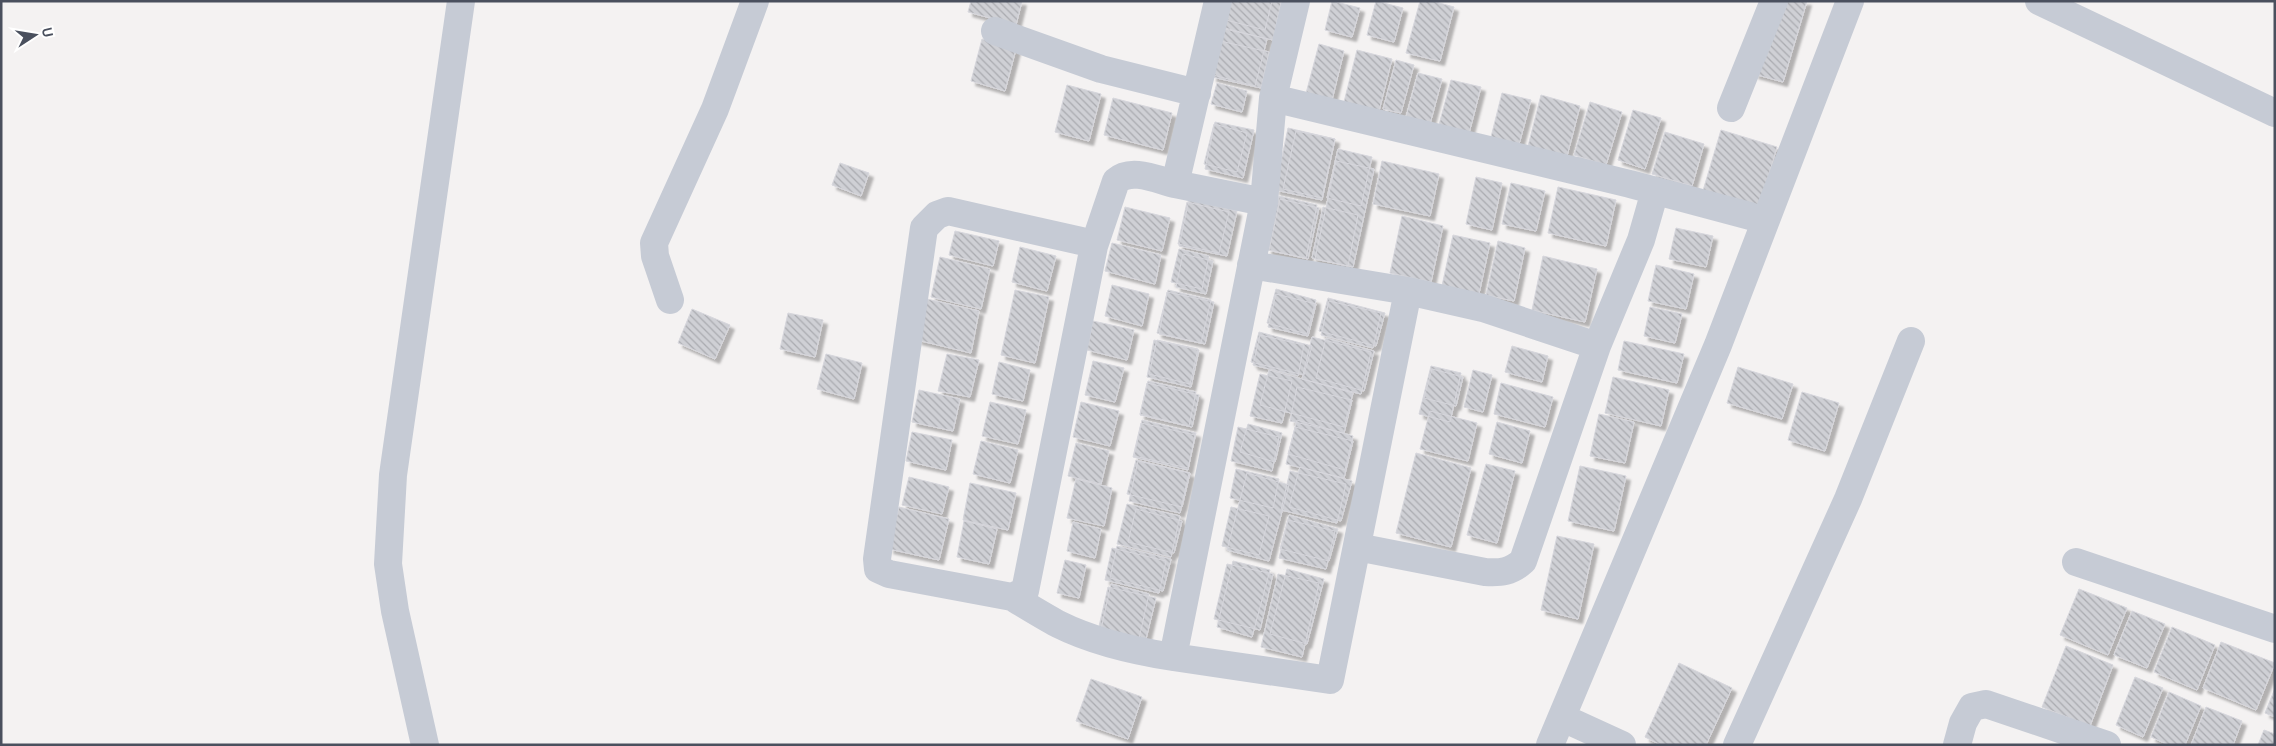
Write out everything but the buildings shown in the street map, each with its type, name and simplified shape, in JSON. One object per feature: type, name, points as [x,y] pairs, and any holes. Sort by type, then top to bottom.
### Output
[{"type":"street","points":[[425,745],[395,611],[388,564],[393,475],[461,1]]},
{"type":"street","points":[[670,300],[654,256],[654,243],[715,109],[756,1]]},
{"type":"street","points":[[1175,184],[1218,1]]},
{"type":"street","points":[[1174,657],[1264,202],[1273,98],[1296,1]]},
{"type":"street","points":[[1731,108],[1774,1]]},
{"type":"street","points":[[1550,745],[1718,345],[1850,1]]},
{"type":"street","points":[[2039,1],[2275,114]]},
{"type":"street","points":[[995,31],[1101,69],[1197,93]]},
{"type":"street","points":[[1273,98],[1630,184],[1750,216]]},
{"type":"street","points":[[1012,597],[1026,591],[1094,246],[1116,180],[1121,176],[1130,174],[1264,202]]},
{"type":"street","points":[[1357,547],[1485,572],[1501,573],[1514,570],[1523,561],[1597,346],[1641,240],[1655,191]]},
{"type":"street","points":[[1094,246],[1082,241],[948,211],[937,215],[924,228],[877,559],[878,569],[888,574],[1012,597],[1059,624],[1096,640],[1149,654],[1330,680],[1408,291]]},
{"type":"street","points":[[1251,265],[1408,291],[1483,308],[1597,346]]},
{"type":"street","points":[[1737,745],[1848,499],[1911,341]]},
{"type":"street","points":[[2076,562],[2275,629]]},
{"type":"street","points":[[1957,745],[1963,723],[1972,707],[1986,704],[2106,745]]},
{"type":"street","points":[[1562,718],[1622,745]]}]
